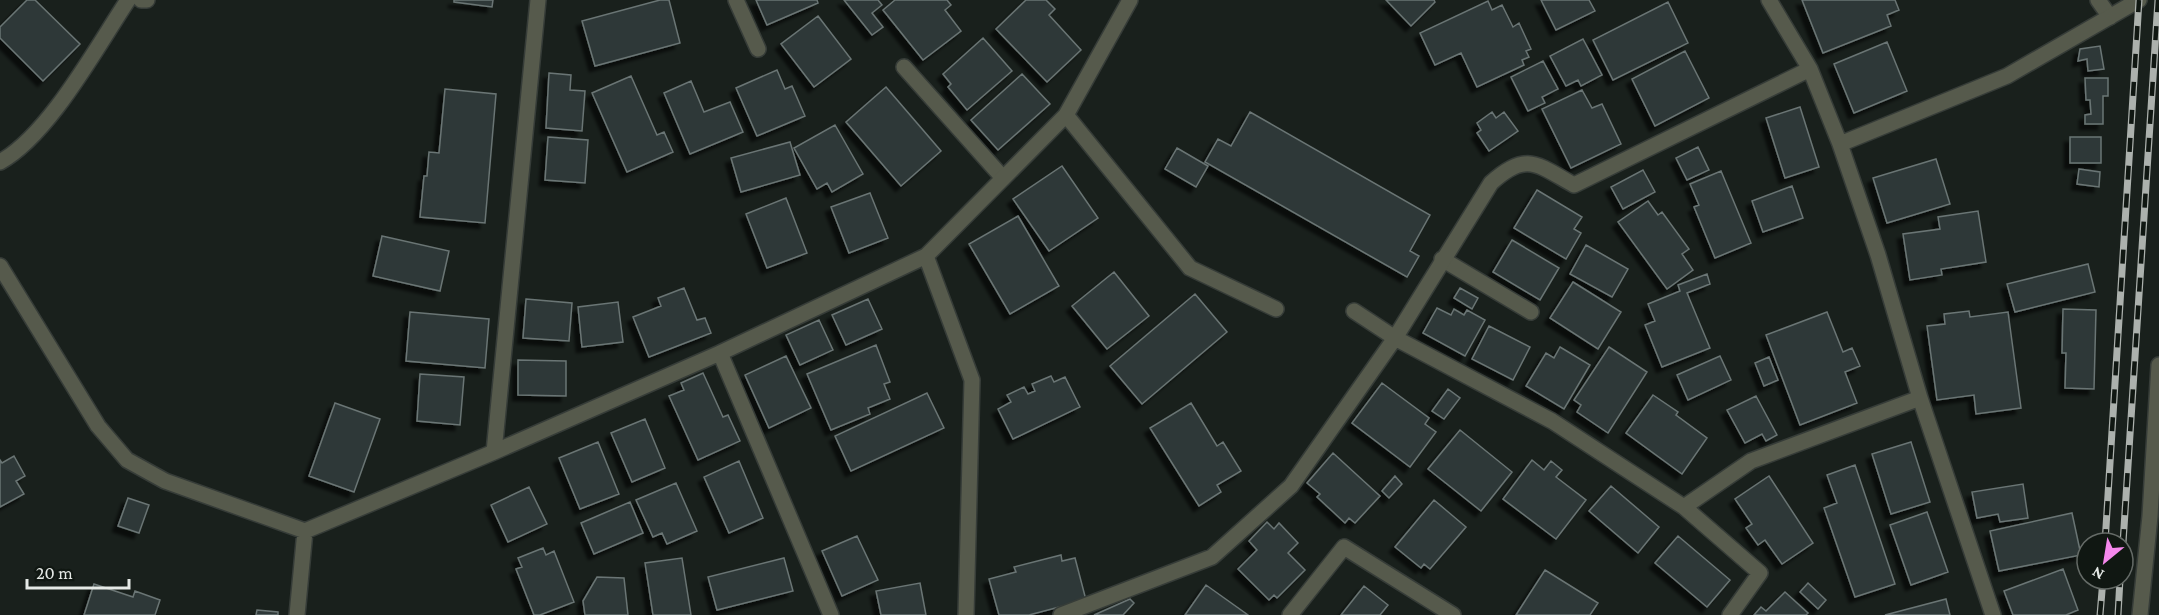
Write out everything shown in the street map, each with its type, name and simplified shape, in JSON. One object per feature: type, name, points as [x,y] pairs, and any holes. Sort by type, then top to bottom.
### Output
[{"type":"street","points":[[0,162],[11,156],[41,128],[128,0]]},
{"type":"street","points":[[141,0],[147,0]]},
{"type":"street","points":[[494,452],[538,0]]},
{"type":"street","points":[[736,0],[758,49]]},
{"type":"street","points":[[0,266],[98,426],[127,460],[165,481],[305,531],[494,452],[720,352],[926,256],[1066,115],[1130,0]]},
{"type":"street","points":[[1769,0],[1810,69],[1840,144],[1878,255],[1920,398],[1994,615]]},
{"type":"street","points":[[2098,0],[2109,17]]},
{"type":"street","points":[[1840,144],[2007,76],[2139,0]]},
{"type":"street","points":[[904,67],[1003,178]]},
{"type":"street","points":[[1060,615],[1212,557],[1291,486],[1395,338],[1491,183],[1507,168],[1528,162],[1574,185],[1810,69]]},
{"type":"street","points":[[1066,115],[1190,268],[1276,309]]},
{"type":"street","points":[[926,256],[972,380],[966,615]]},
{"type":"street","points":[[1442,260],[1531,312]]},
{"type":"street","points":[[1354,311],[1395,338],[1552,421],[1684,507],[1760,573],[1730,615]]},
{"type":"street","points":[[720,352],[831,615]]},
{"type":"street","points":[[2140,615],[2150,516],[2159,365]]},
{"type":"street","points":[[1684,507],[1751,461],[1920,398]]},
{"type":"street","points":[[297,615],[305,531]]},
{"type":"street","points":[[1290,615],[1344,547],[1453,615]]},
{"type":"building","points":[[27,0],[35,0],[80,44],[43,81],[0,38],[0,27]]},
{"type":"building","points":[[454,0],[493,0],[492,7],[454,2]]},
{"type":"building","points":[[660,0],[669,0],[680,43],[595,66],[582,21]]},
{"type":"building","points":[[756,0],[817,0],[818,3],[767,25]]},
{"type":"building","points":[[844,0],[878,0],[882,5],[872,13],[883,27],[872,35]]},
{"type":"building","points":[[895,0],[947,0],[951,5],[945,10],[961,31],[923,60],[883,10]]},
{"type":"building","points":[[1026,0],[1046,0],[1055,9],[1049,15],[1081,50],[1047,82],[996,29]]},
{"type":"building","points":[[1386,0],[1434,0],[1435,2],[1411,26]]},
{"type":"building","points":[[1541,0],[1589,0],[1595,11],[1556,30]]},
{"type":"building","points":[[1802,0],[1895,0],[1899,10],[1887,15],[1891,26],[1823,53]]},
{"type":"building","points":[[1488,1],[1492,10],[1502,5],[1513,27],[1519,23],[1531,49],[1526,51],[1529,57],[1522,60],[1524,65],[1477,87],[1461,53],[1435,65],[1420,33]]},
{"type":"building","points":[[1668,2],[1688,43],[1613,80],[1593,40]]},
{"type":"building","points":[[818,16],[851,59],[814,87],[781,44]]},
{"type":"building","points":[[983,38],[1012,71],[967,110],[948,87],[951,84],[943,74]]},
{"type":"building","points":[[1583,39],[1602,75],[1581,86],[1578,80],[1566,86],[1550,56]]},
{"type":"building","points":[[1887,42],[1907,91],[1854,113],[1834,64]]},
{"type":"building","points":[[2100,46],[2104,69],[2088,71],[2087,59],[2078,61],[2080,49]]},
{"type":"building","points":[[1685,51],[1709,98],[1655,126],[1632,79]]},
{"type":"building","points":[[1543,61],[1558,89],[1542,97],[1545,103],[1528,111],[1511,77]]},
{"type":"building","points":[[777,70],[785,89],[792,86],[805,116],[757,136],[736,88]]},
{"type":"building","points":[[549,73],[571,75],[570,90],[585,91],[582,131],[546,128]]},
{"type":"building","points":[[1022,74],[1050,104],[998,150],[971,120]]},
{"type":"building","points":[[631,76],[657,135],[664,132],[673,152],[627,172],[592,93]]},
{"type":"building","points":[[2085,78],[2108,78],[2108,96],[2103,96],[2103,124],[2085,124],[2085,115],[2091,114],[2090,100],[2086,100]]},
{"type":"building","points":[[691,81],[704,112],[730,102],[743,132],[690,154],[664,93]]},
{"type":"building","points":[[886,87],[941,151],[901,186],[846,122]]},
{"type":"building","points":[[445,89],[496,94],[485,223],[420,217],[429,152],[439,153]]},
{"type":"building","points":[[1582,90],[1592,108],[1602,104],[1621,144],[1571,168],[1542,109]]},
{"type":"building","points":[[1800,107],[1819,167],[1785,178],[1766,118]]},
{"type":"building","points":[[1250,112],[1430,215],[1410,251],[1419,256],[1407,277],[1205,162],[1218,139],[1231,146]]},
{"type":"building","points":[[1492,112],[1496,118],[1504,112],[1518,131],[1489,151],[1477,133],[1481,130],[1477,123]]},
{"type":"building","points":[[835,125],[863,174],[832,192],[827,183],[817,189],[794,148]]},
{"type":"building","points":[[548,137],[588,140],[585,183],[545,180]]},
{"type":"building","points":[[2070,137],[2101,137],[2101,163],[2070,163]]},
{"type":"building","points":[[790,142],[800,175],[741,192],[731,158]]},
{"type":"building","points":[[1698,147],[1709,170],[1687,180],[1676,158]]},
{"type":"building","points":[[1177,148],[1208,166],[1196,187],[1165,169]]},
{"type":"building","points":[[1936,159],[1950,204],[1887,223],[1873,178]]},
{"type":"building","points":[[1062,166],[1098,218],[1049,251],[1013,199]]},
{"type":"building","points":[[2079,169],[2100,172],[2099,187],[2077,184]]},
{"type":"building","points":[[1643,170],[1655,192],[1623,209],[1611,187]]},
{"type":"building","points":[[1721,171],[1751,243],[1715,258],[1694,207],[1699,205],[1690,184]]},
{"type":"building","points":[[1792,186],[1803,218],[1763,232],[1752,201]]},
{"type":"building","points":[[1537,190],[1582,217],[1574,229],[1581,233],[1566,259],[1514,228]]},
{"type":"building","points":[[870,193],[888,238],[849,253],[831,207]]},
{"type":"building","points":[[786,198],[807,253],[767,268],[746,214]]},
{"type":"building","points":[[1648,201],[1658,215],[1662,212],[1689,249],[1682,254],[1693,270],[1667,289],[1618,222]]},
{"type":"building","points":[[1978,211],[1986,262],[1941,269],[1942,275],[1910,280],[1903,234],[1940,229],[1938,217]]},
{"type":"building","points":[[1018,216],[1059,286],[1010,314],[969,244]]},
{"type":"building","points":[[382,236],[449,251],[440,291],[373,276]]},
{"type":"building","points":[[1512,240],[1559,268],[1540,300],[1493,272]]},
{"type":"building","points":[[1586,245],[1628,269],[1612,297],[1570,274]]},
{"type":"building","points":[[2088,264],[2095,292],[2015,312],[2007,284]]},
{"type":"building","points":[[1114,272],[1149,316],[1107,349],[1072,306]]},
{"type":"building","points":[[1707,274],[1710,284],[1687,293],[1710,348],[1662,367],[1645,325],[1655,321],[1648,304],[1680,291],[1678,285]]},
{"type":"building","points":[[1573,282],[1621,312],[1598,349],[1550,318]]},
{"type":"building","points":[[684,288],[697,320],[705,318],[711,333],[649,357],[633,317],[661,306],[658,298]]},
{"type":"building","points":[[1460,288],[1478,298],[1472,309],[1454,298]]},
{"type":"building","points":[[1195,294],[1227,332],[1142,404],[1110,366]]},
{"type":"building","points":[[526,299],[572,303],[569,341],[523,338]]},
{"type":"building","points":[[868,299],[882,329],[846,345],[832,315]]},
{"type":"building","points":[[618,302],[623,342],[582,347],[578,307]]},
{"type":"building","points":[[1437,308],[1451,315],[1454,309],[1464,315],[1467,310],[1485,320],[1465,356],[1423,333]]},
{"type":"building","points":[[2063,309],[2096,310],[2094,389],[2065,388],[2066,353],[2062,353]]},
{"type":"building","points":[[1969,311],[1970,317],[2008,312],[2021,408],[1976,414],[1974,395],[1937,400],[1927,326],[1945,324],[1944,314]]},
{"type":"building","points":[[410,312],[489,319],[485,368],[406,361]]},
{"type":"building","points":[[1827,312],[1843,352],[1852,348],[1860,366],[1845,372],[1857,403],[1800,425],[1766,335]]},
{"type":"building","points":[[819,320],[833,350],[800,365],[786,335]]},
{"type":"building","points":[[1489,326],[1530,347],[1513,380],[1472,359]]},
{"type":"building","points":[[876,345],[890,382],[884,384],[890,399],[868,408],[870,414],[831,430],[807,374]]},
{"type":"building","points":[[1560,347],[1590,365],[1564,409],[1526,386],[1546,353],[1554,358]]},
{"type":"building","points":[[1609,347],[1647,372],[1608,433],[1577,412],[1581,405],[1574,400]]},
{"type":"building","points":[[786,356],[811,408],[769,428],[745,375]]},
{"type":"building","points":[[1720,356],[1731,380],[1688,400],[1677,375]]},
{"type":"building","points":[[1769,357],[1778,380],[1764,386],[1755,363]]},
{"type":"building","points":[[518,360],[566,361],[566,396],[518,395]]},
{"type":"building","points":[[703,373],[723,417],[728,415],[740,441],[698,460],[669,396],[684,390],[681,383]]},
{"type":"building","points":[[420,374],[464,377],[460,425],[417,421]]},
{"type":"building","points":[[1051,376],[1054,382],[1065,377],[1080,407],[1013,439],[998,409],[1011,402],[1007,395],[1024,387],[1028,394],[1035,391],[1032,384]]},
{"type":"building","points":[[1382,383],[1429,418],[1425,424],[1436,432],[1410,467],[1352,423]]},
{"type":"building","points":[[1448,389],[1460,398],[1444,419],[1432,411]]},
{"type":"building","points":[[927,393],[944,428],[851,471],[835,436]]},
{"type":"building","points":[[1653,395],[1678,412],[1676,415],[1707,438],[1682,474],[1626,433]]},
{"type":"building","points":[[1756,396],[1777,435],[1766,441],[1762,434],[1745,443],[1727,410]]},
{"type":"building","points":[[335,403],[380,419],[354,492],[309,476]]},
{"type":"building","points":[[1191,403],[1217,446],[1223,442],[1241,471],[1217,485],[1221,492],[1199,506],[1150,428]]},
{"type":"building","points":[[645,419],[665,468],[632,482],[611,433]]},
{"type":"building","points":[[1460,430],[1512,472],[1481,511],[1428,469]]},
{"type":"building","points":[[598,442],[619,494],[580,509],[559,458]]},
{"type":"building","points":[[1911,442],[1930,502],[1891,514],[1872,454]]},
{"type":"building","points":[[1333,453],[1380,496],[1355,523],[1349,518],[1345,523],[1317,497],[1320,494],[1307,483]]},
{"type":"building","points":[[14,456],[25,476],[16,481],[24,494],[0,507],[0,460],[2,463]]},
{"type":"building","points":[[1532,460],[1544,470],[1551,461],[1562,470],[1556,477],[1586,500],[1556,539],[1503,499]]},
{"type":"building","points":[[739,461],[763,518],[729,533],[704,477]]},
{"type":"building","points":[[1855,465],[1895,584],[1855,597],[1824,508],[1837,503],[1827,475]]},
{"type":"building","points":[[1395,476],[1402,484],[1389,498],[1382,491]]},
{"type":"building","points":[[1769,476],[1813,543],[1782,564],[1765,540],[1758,545],[1746,528],[1752,524],[1735,499]]},
{"type":"building","points":[[676,483],[697,531],[667,544],[662,533],[653,537],[636,500]]},
{"type":"building","points":[[2023,484],[2028,518],[2000,522],[1998,514],[1977,518],[1972,492]]},
{"type":"building","points":[[1611,486],[1659,527],[1638,553],[1589,511]]},
{"type":"building","points":[[529,487],[547,524],[508,542],[491,505]]},
{"type":"building","points":[[128,498],[149,505],[139,533],[118,526]]},
{"type":"building","points":[[1434,500],[1466,527],[1430,569],[1424,564],[1421,568],[1395,547]]},
{"type":"building","points":[[630,502],[643,533],[594,554],[581,523]]},
{"type":"building","points":[[1927,512],[1948,572],[1911,585],[1890,525]]},
{"type":"building","points":[[2072,513],[2076,531],[2075,556],[1999,571],[1990,531]]},
{"type":"building","points":[[1267,522],[1274,529],[1279,523],[1298,543],[1288,553],[1305,570],[1277,598],[1274,595],[1269,600],[1238,569],[1257,550],[1249,541]]},
{"type":"building","points":[[857,536],[878,580],[842,596],[822,551]]},
{"type":"building","points":[[1678,536],[1730,580],[1707,607],[1655,563]]},
{"type":"building","points":[[543,548],[546,555],[554,551],[574,602],[540,615],[534,615],[516,569],[522,567],[518,558]]},
{"type":"building","points":[[1061,555],[1062,561],[1075,558],[1086,600],[1029,615],[999,615],[989,579],[1016,572],[1014,567]]},
{"type":"building","points":[[682,558],[691,615],[653,615],[645,563]]},
{"type":"building","points":[[784,558],[793,591],[717,610],[708,577]]},
{"type":"building","points":[[2063,569],[2078,610],[2066,615],[2013,615],[2004,591]]},
{"type":"building","points":[[1545,570],[1598,603],[1590,615],[1516,615]]},
{"type":"building","points":[[597,577],[624,578],[628,615],[585,615],[583,601]]},
{"type":"building","points":[[920,583],[926,615],[881,615],[876,591]]},
{"type":"building","points":[[1808,583],[1826,600],[1818,609],[1800,592]]},
{"type":"building","points":[[94,584],[133,597],[135,591],[160,600],[155,615],[84,615]]},
{"type":"building","points":[[1206,585],[1248,615],[1185,615]]},
{"type":"building","points":[[1364,586],[1388,605],[1380,615],[1341,615]]},
{"type":"building","points":[[1785,592],[1808,613],[1806,615],[1754,615],[1761,607],[1766,611]]},
{"type":"building","points":[[1130,599],[1134,603],[1123,615],[1094,615]]},
{"type":"building","points":[[1946,599],[1950,615],[1885,615]]},
{"type":"building","points":[[257,610],[278,612],[278,615],[256,615]]},
{"type":"railway","points":[[2106,531],[2139,0]]},
{"type":"railway","points":[[2124,531],[2158,0]]},
{"type":"railway","points":[[2100,615],[2102,591]]},
{"type":"railway","points":[[2118,615],[2119,591]]}]
